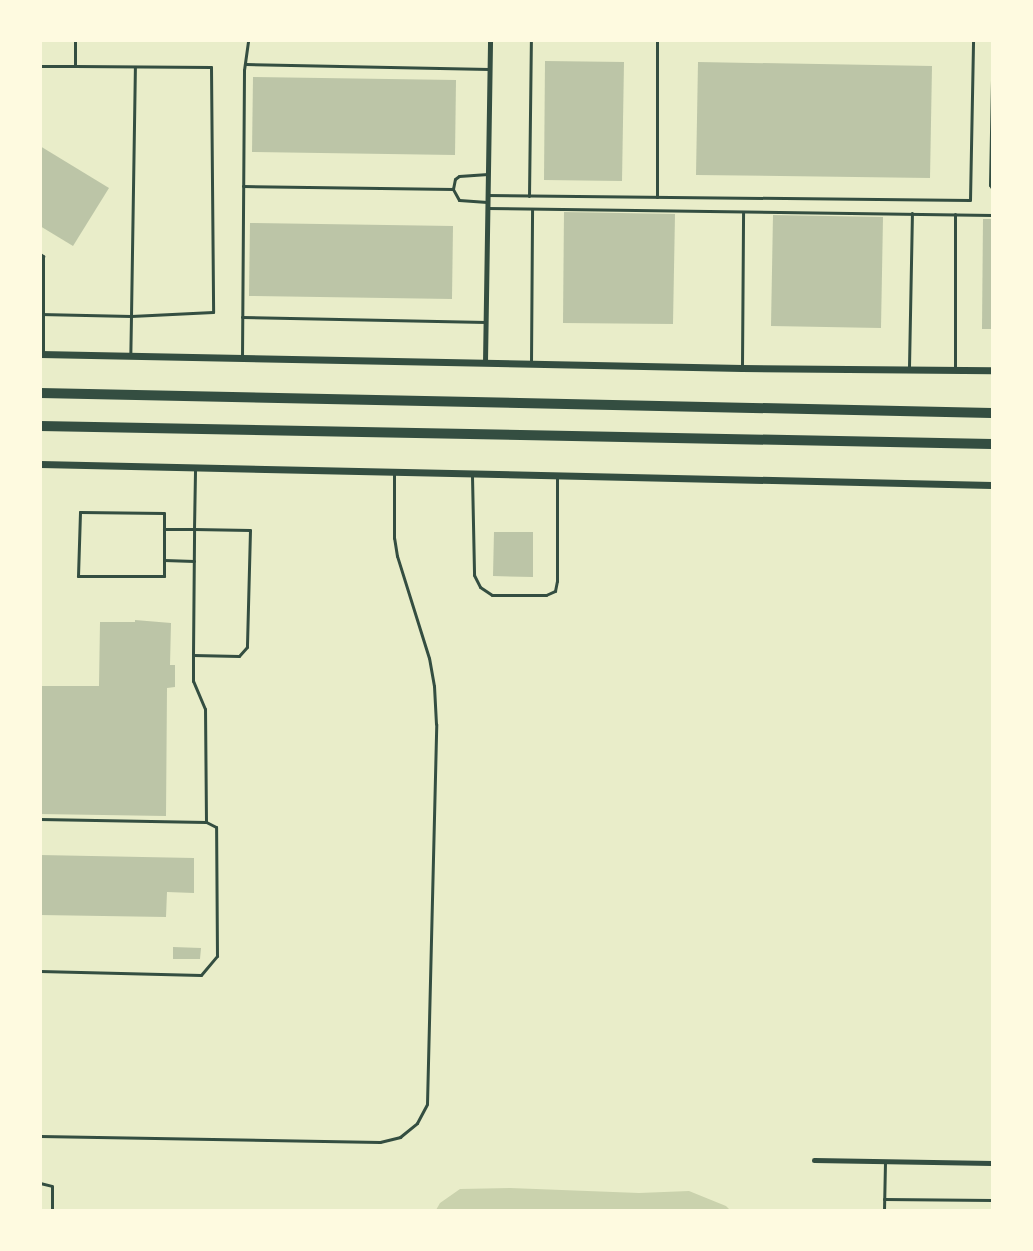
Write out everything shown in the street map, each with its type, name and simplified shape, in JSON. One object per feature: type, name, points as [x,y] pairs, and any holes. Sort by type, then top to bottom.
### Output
[{"type":"highway","points":[[40,393],[993,413]]},
{"type":"highway","points":[[40,426],[993,444]]},
{"type":"street","points":[[485,362],[490,40]]},
{"type":"street","points":[[42,354],[909,371],[993,370]]},
{"type":"street","points":[[40,464],[993,485]]},
{"type":"street","points":[[814,1160],[993,1163]]},
{"type":"lane","points":[[75,40],[75,66]]},
{"type":"lane","points":[[242,358],[243,186],[248,40]]},
{"type":"lane","points":[[529,196],[531,40]]},
{"type":"lane","points":[[657,40],[657,197]]},
{"type":"lane","points":[[488,195],[970,200],[973,40]]},
{"type":"lane","points":[[246,64],[489,69]]},
{"type":"lane","points":[[40,66],[211,67],[213,312],[131,315],[42,314]]},
{"type":"lane","points":[[130,355],[135,67]]},
{"type":"lane","points":[[993,80],[990,184],[993,188]]},
{"type":"lane","points":[[488,174],[459,176],[455,179],[453,189],[455,196],[465,202],[532,209],[993,215]]},
{"type":"lane","points":[[243,186],[453,189]]},
{"type":"lane","points":[[531,363],[532,209]]},
{"type":"lane","points":[[742,368],[743,213]]},
{"type":"lane","points":[[909,371],[912,213]]},
{"type":"lane","points":[[955,214],[955,371]]},
{"type":"lane","points":[[40,254],[43,256],[42,354]]},
{"type":"lane","points":[[242,317],[486,321]]},
{"type":"lane","points":[[195,467],[193,681],[205,709],[206,822]]},
{"type":"lane","points":[[40,1137],[380,1142],[400,1137],[417,1123],[427,1104],[435,736],[434,686],[429,658],[397,556],[394,538],[394,471]]},
{"type":"lane","points":[[472,473],[474,575],[480,587],[492,595],[546,595],[555,591],[557,581],[557,475]]},
{"type":"lane","points":[[80,512],[164,513],[164,529],[164,576],[78,576],[80,512]]},
{"type":"lane","points":[[164,529],[250,530],[247,647],[239,656],[193,655]]},
{"type":"lane","points":[[164,560],[194,561]]},
{"type":"lane","points":[[40,819],[206,822],[216,827],[217,956],[201,975],[40,971]]},
{"type":"lane","points":[[884,1210],[885,1161]]},
{"type":"lane","points":[[40,1183],[52,1186],[52,1210]]},
{"type":"lane","points":[[884,1198],[993,1200]]},
{"type":"green space","points":[[510,1188],[639,1193],[689,1191],[726,1206],[730,1210],[436,1210],[440,1203],[460,1189]]},
{"type":"building","points":[[545,61],[624,62],[622,181],[544,180]]},
{"type":"building","points":[[698,62],[932,66],[930,178],[696,175]]},
{"type":"building","points":[[253,77],[456,80],[455,155],[252,152]]},
{"type":"building","points":[[40,146],[109,188],[73,246],[40,226]]},
{"type":"building","points":[[564,212],[675,214],[673,324],[563,323]]},
{"type":"building","points":[[773,215],[883,217],[881,328],[771,326]]},
{"type":"building","points":[[983,219],[992,219],[992,329],[982,329]]},
{"type":"building","points":[[250,223],[453,226],[452,299],[249,296]]},
{"type":"building","points":[[494,532],[533,532],[533,577],[493,576]]},
{"type":"building","points":[[135,620],[171,623],[170,665],[175,665],[175,687],[167,688],[166,816],[40,814],[42,686],[99,686],[100,622],[135,622]]},
{"type":"building","points":[[40,855],[194,858],[194,893],[167,892],[166,917],[40,915]]},
{"type":"building","points":[[173,947],[201,948],[200,959],[173,959]]}]
